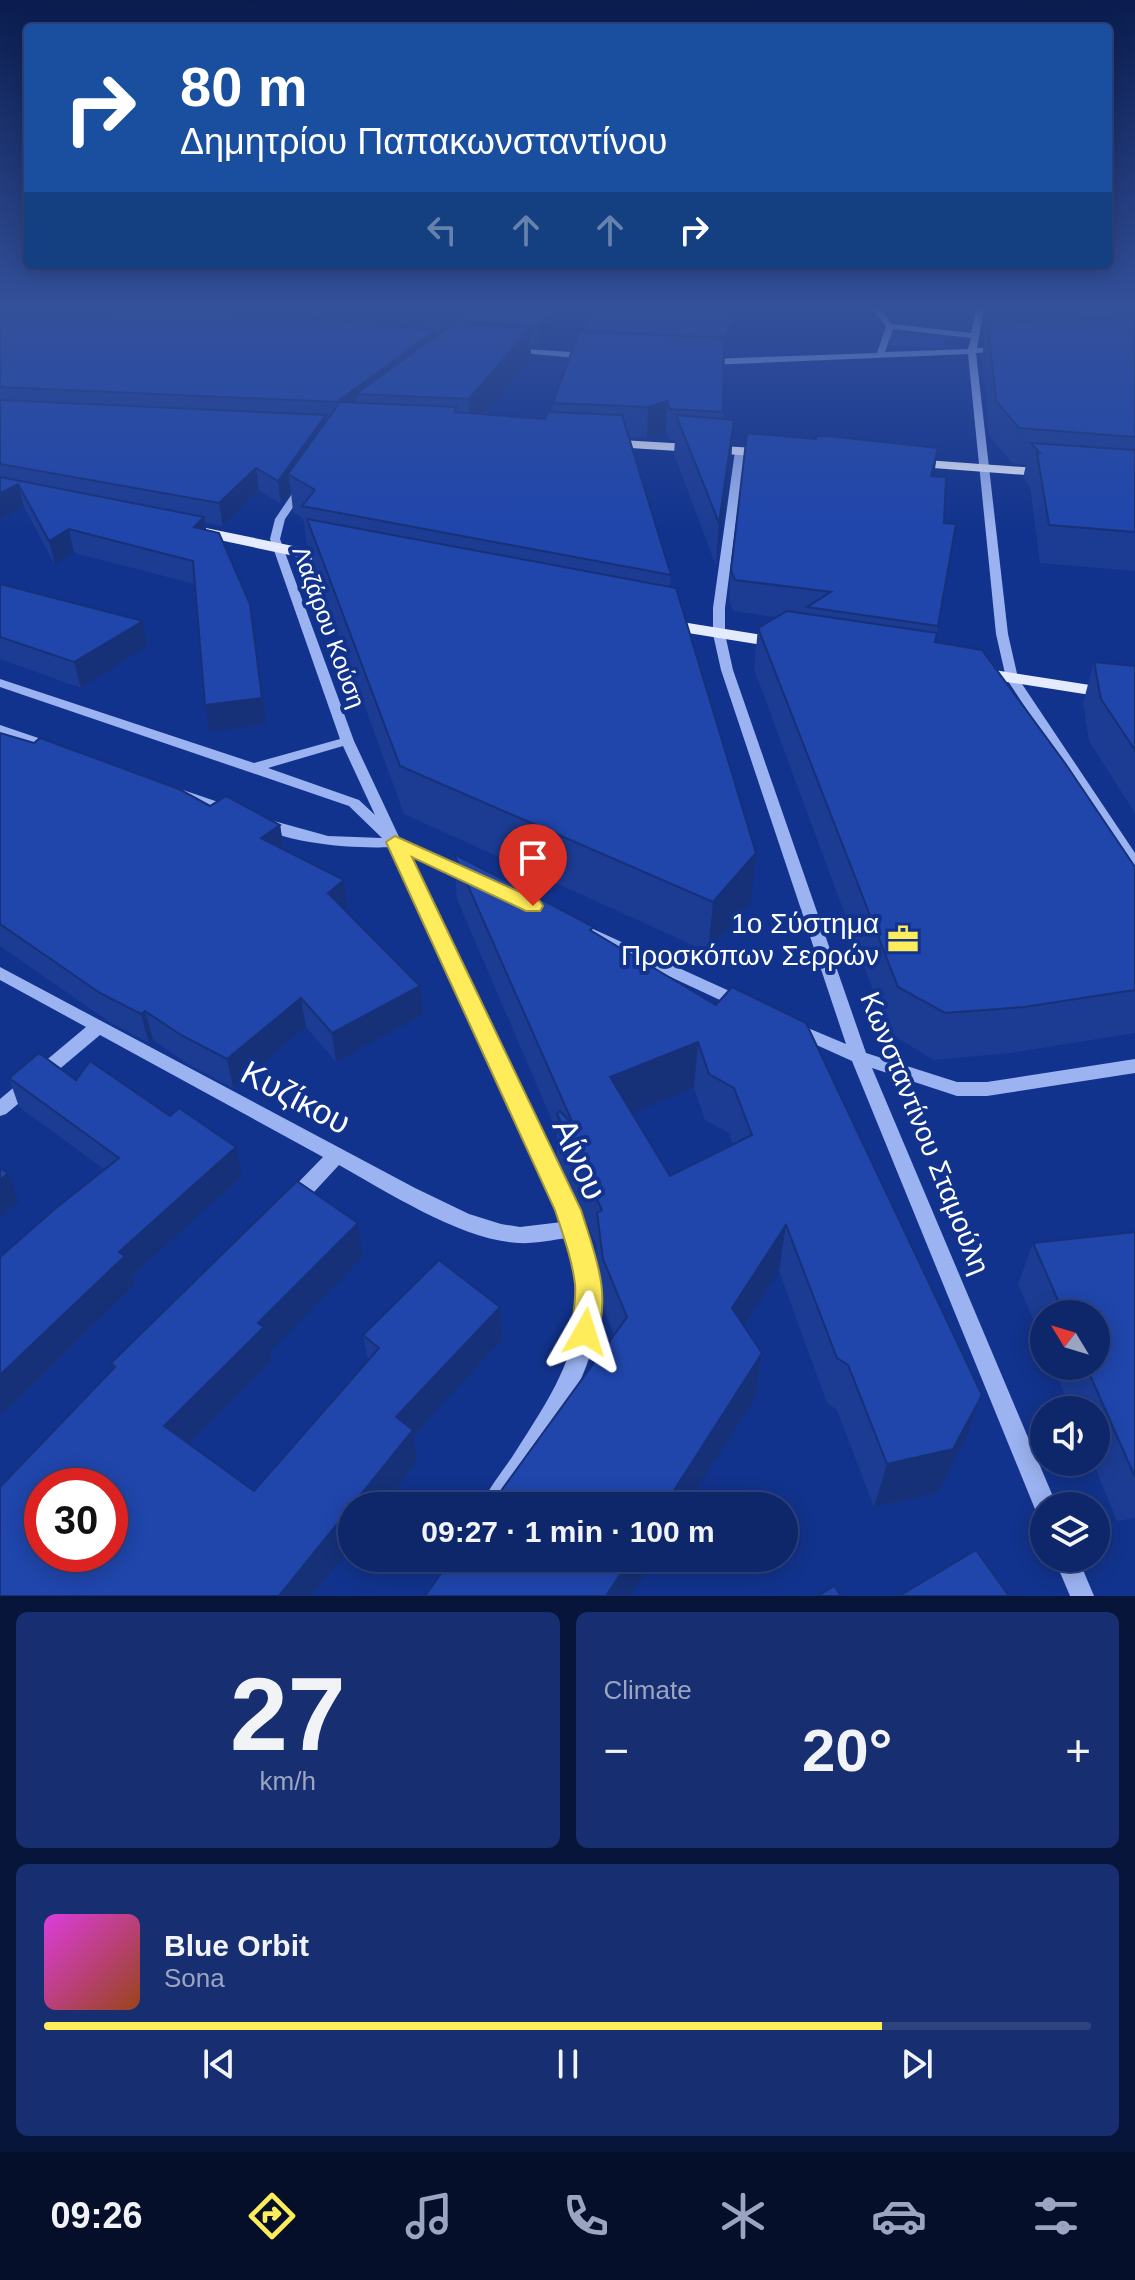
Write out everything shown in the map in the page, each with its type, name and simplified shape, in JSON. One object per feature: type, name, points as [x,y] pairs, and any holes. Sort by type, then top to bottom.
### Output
[{"type":"main road","points":[[588,442],[786,454]]},
{"type":"main road","points":[[892,462],[1060,473]]},
{"type":"main road","points":[[185,529],[351,562]]},
{"type":"main road","points":[[647,621],[796,646]]},
{"type":"main road","points":[[950,669],[1135,697]]},
{"type":"street","points":[[975,382],[1002,634],[1012,678],[1135,864]]},
{"type":"street","name":"Κωνσταντίνου Σταμούλη","points":[[740,451],[720,591],[719,634],[727,670],[859,1057],[1039,1492]]},
{"type":"street","name":"Λαζάρου Κούση","points":[[306,480],[280,519],[276,529],[277,547],[347,741],[395,842]]},
{"type":"street","points":[[0,683],[256,767],[354,803],[395,842],[495,888]]},
{"type":"street","points":[[0,729],[59,750]]},
{"type":"street","points":[[256,767],[347,741]]},
{"type":"street","points":[[163,787],[238,814]]},
{"type":"street","points":[[253,819],[316,841],[356,845],[395,842]]},
{"type":"street","name":"Αίνου","points":[[395,842],[575,1229],[589,1289],[589,1316],[581,1348],[551,1413],[502,1492]]},
{"type":"street","points":[[580,928],[750,1007]]},
{"type":"street","name":"Κυζίκου","points":[[0,973],[419,1200],[482,1227],[520,1235],[575,1229]]},
{"type":"street","points":[[778,1020],[859,1057],[933,1083],[966,1090],[1135,1066]]},
{"type":"street","points":[[0,1109],[98,1027]]},
{"type":"street","points":[[282,1212],[336,1156]]},
{"type":"street","points":[[1072,1572],[1082,1596]]},
{"type":"building","points":[[0,382],[364,382],[337,402],[0,387]]},
{"type":"building","points":[[372,382],[483,382],[469,399],[356,394]]},
{"type":"building","points":[[560,382],[723,382],[723,412],[670,409],[667,401],[648,407],[553,403]]},
{"type":"building","points":[[994,382],[1135,382],[1135,437],[1019,428],[996,401]]},
{"type":"building","points":[[0,400],[326,415],[278,481],[256,468],[219,503],[0,464]]},
{"type":"building","points":[[340,402],[457,407],[454,412],[545,419],[548,412],[622,415],[671,575],[302,506],[315,490],[288,474]]},
{"type":"building","points":[[676,415],[734,420],[719,523]]},
{"type":"building","points":[[747,433],[816,439],[817,436],[828,436],[938,448],[931,476],[946,477],[944,523],[956,524],[938,626],[807,607],[831,592],[735,580],[731,570]]},
{"type":"building","points":[[1031,443],[1135,450],[1135,532],[1049,525],[1037,453],[1040,453]]},
{"type":"building","points":[[0,477],[204,517],[194,527],[219,533],[250,604],[262,698],[205,705],[193,561],[69,529],[49,541],[18,484],[0,493]]},
{"type":"building","points":[[307,519],[676,588],[756,853],[713,902],[400,766]]},
{"type":"building","points":[[0,584],[143,621],[74,662],[0,637]]},
{"type":"building","points":[[787,611],[937,633],[935,642],[982,650],[1065,763],[1135,867],[1135,990],[1024,1007],[945,1013],[898,987],[758,628]]},
{"type":"building","points":[[1094,662],[1135,666],[1135,750],[1101,699]]},
{"type":"building","points":[[0,733],[34,743],[40,738],[179,789],[210,806],[226,796],[280,825],[261,838],[344,880],[328,893],[420,986],[332,1033],[301,998],[227,1059],[181,1035],[145,1011],[141,1014],[100,993],[0,924]]},
{"type":"building","points":[[454,854],[594,927],[590,930],[716,1005],[732,987],[806,1023],[982,1395],[953,1449],[887,1464],[848,1365],[837,1358],[786,1225],[732,1308],[762,1353],[673,1492],[500,1492],[627,1317],[603,1259],[597,1213],[602,1210],[557,1114],[560,1111],[574,1126]],"holes":[[[698,1042],[709,1074],[734,1088],[752,1135],[670,1176],[610,1077]]]},
{"type":"building","points":[[39,1053],[76,1080],[90,1061],[170,1116],[179,1108],[236,1147],[119,1252],[125,1256],[0,1375],[0,1257],[119,1158],[9,1078]]},
{"type":"building","points":[[0,1168],[8,1173],[0,1180]]},
{"type":"building","points":[[297,1181],[358,1223],[258,1323],[264,1327],[164,1426],[254,1491],[379,1348],[363,1335],[439,1260],[500,1307],[396,1417],[413,1430],[363,1492],[338,1492],[338,1523],[279,1596],[0,1596],[0,1487],[115,1367],[111,1363]]},
{"type":"building","points":[[1135,1232],[1135,1477],[1110,1420],[1110,1396],[1099,1396],[1092,1380],[1110,1380],[1110,1300],[1058,1300],[1033,1243]]},
{"type":"building","points":[[976,1550],[1009,1596],[899,1596]]},
{"type":"building","points":[[442,1572],[622,1572],[606,1596],[425,1596]]},
{"type":"building","points":[[834,1586],[841,1596],[818,1596]]},
{"type":"place","name":"1ο Σύστημα Προσκόπων Σερρών","points":[[903,939]]},
{"type":"route","points":[[533,906],[395,842],[568,1210],[585,1264],[589,1289],[589,1316],[585,1332]]}]
